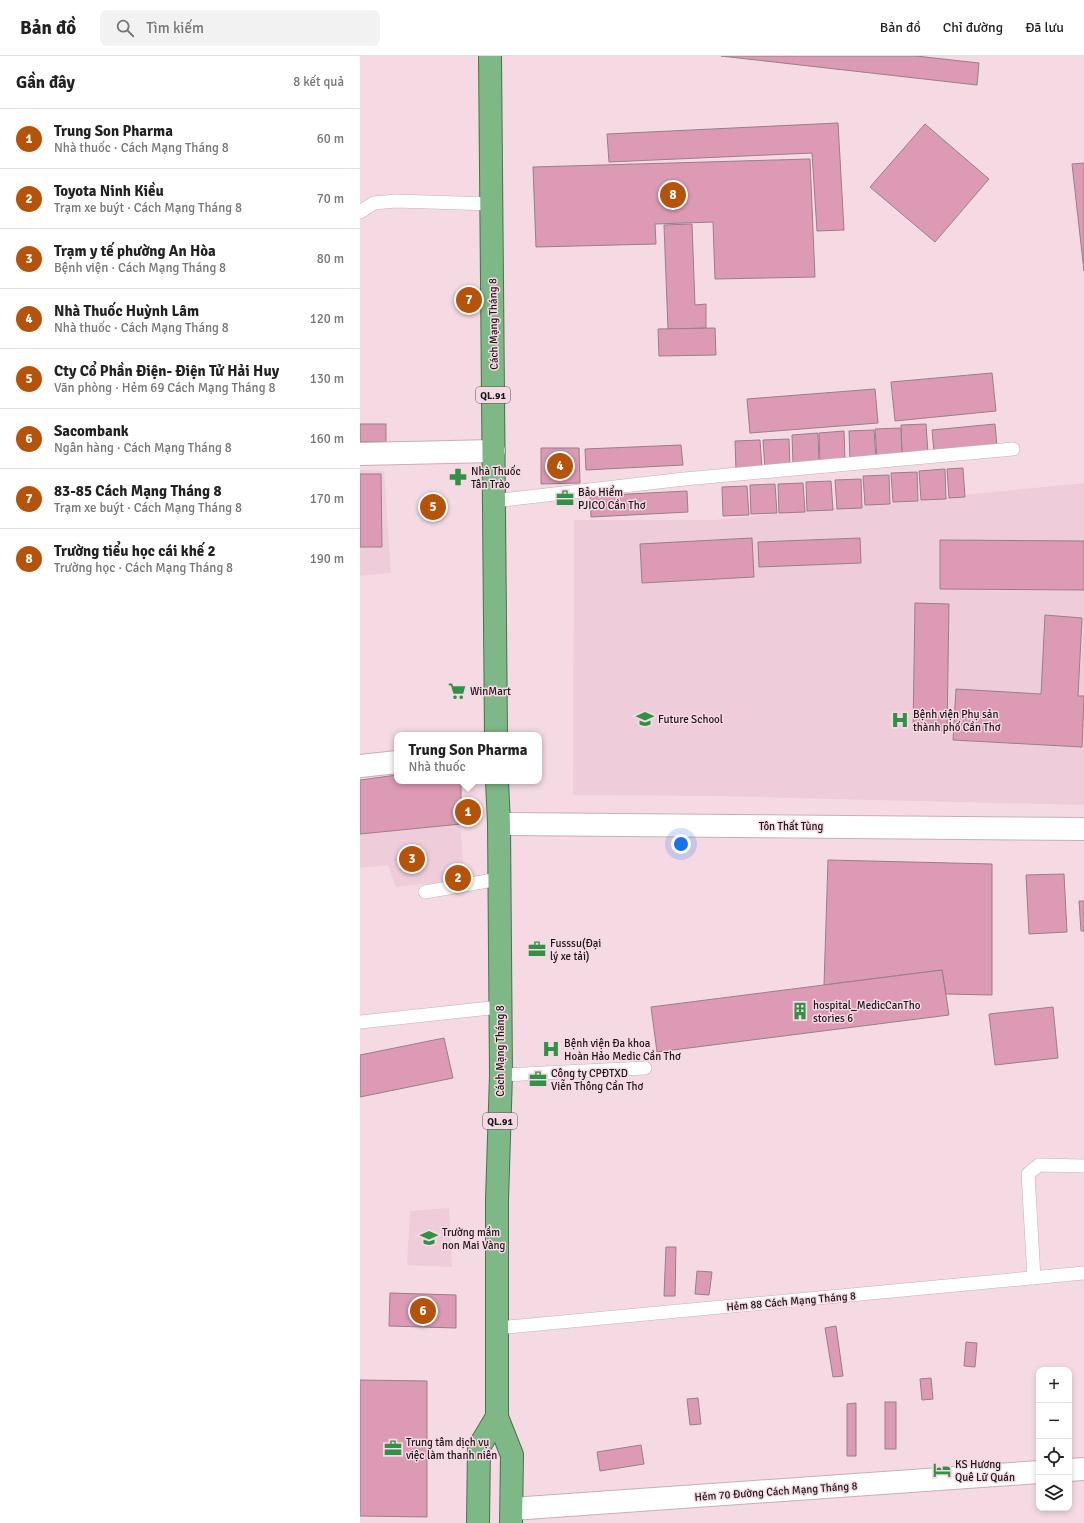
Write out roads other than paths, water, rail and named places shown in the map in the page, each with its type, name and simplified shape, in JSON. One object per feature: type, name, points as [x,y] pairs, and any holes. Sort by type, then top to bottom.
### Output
[{"type":"highway","name":"Cách Mạng Tháng 8","points":[[490,56],[496,732]]},
{"type":"highway","name":"Cách Mạng Tháng 8","points":[[497,784],[499,824],[501,1075],[498,1200],[497,1418],[512,1455],[512,1516]]},
{"type":"highway","points":[[478,1523],[479,1447],[497,1418]]},
{"type":"street","points":[[360,454],[494,451]]},
{"type":"street","points":[[360,766],[394,762]]},
{"type":"street","name":"Tôn Thất Tùng","points":[[499,824],[1084,829]]},
{"type":"street","points":[[1072,1470],[1084,1469]]},
{"type":"street","name":"Hẻm 70 Đường Cách Mạng Tháng 8","points":[[512,1516],[1036,1472]]},
{"type":"lane","points":[[360,212],[374,203],[396,201],[492,204]]},
{"type":"lane","points":[[494,501],[684,480],[1013,449]]},
{"type":"lane","points":[[425,892],[499,879]]},
{"type":"lane","points":[[360,1022],[500,1007]]},
{"type":"lane","points":[[501,1075],[645,1068]]},
{"type":"lane","points":[[1034,1278],[1028,1174],[1039,1165],[1084,1166]]},
{"type":"lane","name":"Hẻm 88 Cách Mạng Tháng 8","points":[[497,1328],[1084,1273]]},
{"type":"place","name":"Trường tiểu học cái khế 2","points":[[673,195]]},
{"type":"place","name":"83-85 Cách Mạng Tháng 8","points":[[469,300]]},
{"type":"place","name":"Nhà Thuốc Huỳnh Lâm","points":[[560,466]]},
{"type":"place","name":"Nhà Thuốc Tân Trào","points":[[458,477]]},
{"type":"place","name":"Bảo Hiểm PJICO Cần Thơ","points":[[565,498]]},
{"type":"place","name":"Cty Cổ Phần Điện- Điện Tử Hải Huy","points":[[433,507]]},
{"type":"place","name":"WinMart","points":[[457,691]]},
{"type":"place","name":"Future School","points":[[645,719]]},
{"type":"place","name":"Bệnh viện Phụ sản thành phố Cần Thơ","points":[[900,720]]},
{"type":"place","name":"Trung Son Pharma","points":[[468,812]]},
{"type":"place","name":"Trạm y tế phường An Hòa","points":[[412,859]]},
{"type":"place","name":"Toyota Ninh Kiều","points":[[458,878]]},
{"type":"place","name":"Fusssu(Đại lý xe tải)","points":[[537,949]]},
{"type":"place","name":"hospital_MedicCanTho stories 6","points":[[800,1011]]},
{"type":"place","name":"Bệnh viện Đa khoa Hoàn Hảo Medic Cần Thơ","points":[[551,1049]]},
{"type":"place","name":"Công ty CPĐTXD Viễn Thông Cần Thơ","points":[[538,1079]]},
{"type":"place","name":"Trường mầm non Mai Vàng","points":[[429,1238]]},
{"type":"place","name":"Sacombank","points":[[423,1311]]},
{"type":"place","name":"Trung tâm dịch vụ việc làm thanh niên","points":[[393,1448]]},
{"type":"place","name":"KS Hương Quê Lữ Quán","points":[[942,1470]]}]
